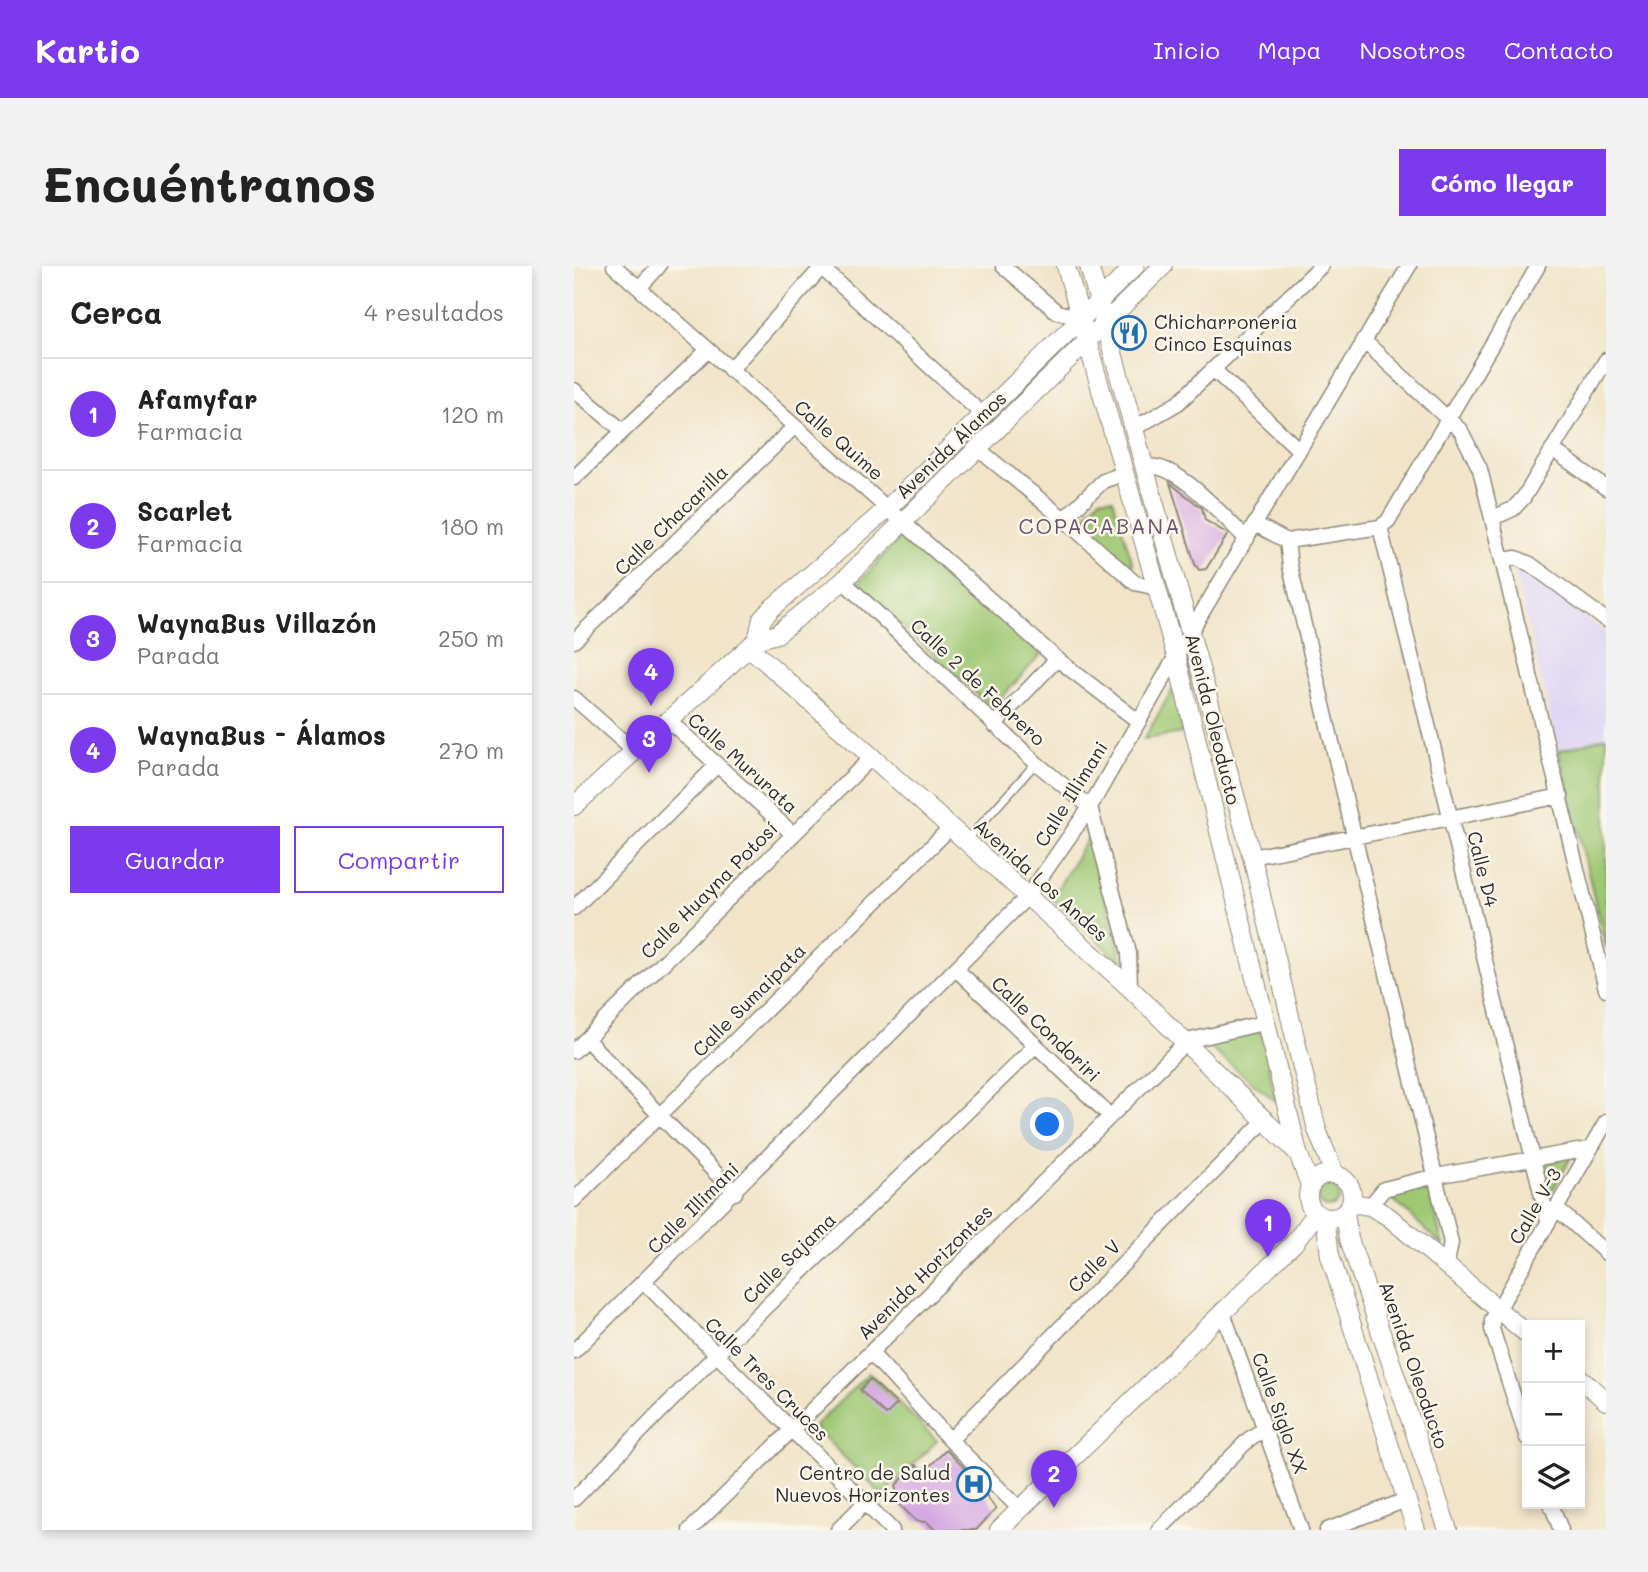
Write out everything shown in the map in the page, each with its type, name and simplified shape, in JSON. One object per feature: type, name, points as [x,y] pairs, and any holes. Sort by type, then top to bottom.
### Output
[{"type":"street","name":"Calle Quime","points":[[614,266],[1057,659],[1138,721]]},
{"type":"street","points":[[639,288],[659,266]]},
{"type":"street","points":[[1003,266],[1057,312],[1082,318]]},
{"type":"street","name":"Avenida Oleoducto","points":[[1066,266],[1089,339],[1176,656],[1298,1153],[1310,1185]]},
{"type":"street","name":"Avenida Oleoducto","points":[[1088,266],[1146,467],[1252,857],[1317,1130],[1335,1175]]},
{"type":"street","name":"Avenida Álamos","points":[[753,643],[762,619],[771,609],[888,508],[1135,266]]},
{"type":"street","name":"Avenida Álamos","points":[[574,806],[753,643],[777,634],[843,581],[1163,266]]},
{"type":"street","points":[[1135,428],[1162,415],[1321,266]]},
{"type":"street","name":"Calle Illimani","points":[[574,1351],[957,971],[1028,896],[1090,807],[1298,449],[1409,266]]},
{"type":"street","points":[[1255,524],[1287,541],[1380,527],[1396,509],[1538,266]]},
{"type":"street","points":[[730,370],[823,267],[982,414]]},
{"type":"street","points":[[1363,340],[1448,418],[1472,448],[1493,518],[1606,989]]},
{"type":"street","points":[[574,478],[708,349]]},
{"type":"street","points":[[1493,518],[1513,509],[1524,497],[1606,361]]},
{"type":"street","points":[[1213,369],[1298,449]]},
{"type":"street","points":[[574,390],[623,431]]},
{"type":"street","name":"Calle Chacarilla","points":[[574,641],[794,427]]},
{"type":"street","points":[[978,449],[1064,519],[1135,583],[1157,588]]},
{"type":"street","points":[[1552,449],[1606,488]]},
{"type":"street","points":[[1146,467],[1170,470],[1247,539]]},
{"type":"street","points":[[1064,519],[1103,481],[1125,473]]},
{"type":"street","name":"Calle D4","points":[[1380,527],[1548,1221]]},
{"type":"street","points":[[1287,541],[1290,566],[1451,1243],[1446,1267]]},
{"type":"street","points":[[1503,559],[1516,558],[1530,564],[1606,620]]},
{"type":"street","name":"Calle 2 de Febrero","points":[[843,581],[994,725],[1090,807]]},
{"type":"street","name":"Avenida Los Andes","points":[[753,643],[872,757],[951,827],[964,843],[1028,896],[1187,1041],[1298,1153]]},
{"type":"street","points":[[994,725],[1057,659]]},
{"type":"street","points":[[574,698],[634,751]]},
{"type":"street","name":"Calle Mururata","points":[[667,719],[793,834]]},
{"type":"street","name":"Calle Huayna Potosí","points":[[574,1051],[872,757]]},
{"type":"street","points":[[574,908],[717,765]]},
{"type":"street","points":[[1252,857],[1561,796]]},
{"type":"street","points":[[1090,807],[1129,953],[1133,976],[1130,988]]},
{"type":"street","name":"Calle Sumaipata","points":[[574,1200],[951,827]]},
{"type":"street","name":"Calle Condoriri","points":[[957,971],[1109,1115]]},
{"type":"street","points":[[1187,1041],[1267,1022]]},
{"type":"street","points":[[586,1039],[735,1193]]},
{"type":"street","name":"Avenida Horizontes","points":[[690,1530],[1187,1041]]},
{"type":"street","name":"Calle Sajama","points":[[574,1499],[715,1356],[1034,1046]]},
{"type":"street","name":"Calle V","points":[[950,1440],[1266,1119]]},
{"type":"street","name":"Calle V-3","points":[[1498,1310],[1606,1122]]},
{"type":"street","points":[[1370,1206],[1384,1189],[1436,1176],[1589,1149]]},
{"type":"street","points":[[1348,1208],[1350,1188],[1335,1175],[1325,1175],[1310,1185],[1308,1201],[1321,1216],[1330,1255],[1416,1530]]},
{"type":"street","points":[[999,1530],[1321,1216],[1348,1208],[1370,1206],[1389,1217],[1522,1330]]},
{"type":"street","name":"Avenida Oleoducto","points":[[1348,1208],[1349,1239],[1448,1530]]},
{"type":"street","points":[[1556,1208],[1606,1253]]},
{"type":"street","name":"Calle Tres Cruces","points":[[645,1283],[715,1356],[892,1530]]},
{"type":"street","name":"Calle Siglo XX","points":[[1222,1310],[1301,1530]]},
{"type":"street","points":[[1498,1310],[1492,1320],[1492,1329],[1522,1422]]},
{"type":"street","points":[[871,1353],[950,1440],[1020,1509]]},
{"type":"street","points":[[1585,1387],[1606,1401]]},
{"type":"street","points":[[1159,1530],[1249,1439],[1266,1427]]},
{"type":"street","points":[[1327,1530],[1406,1500]]},
{"type":"street","points":[[838,1530],[864,1504]]},
{"type":"street","points":[[1553,1509],[1561,1530]]},
{"type":"lane","points":[[964,843],[1036,763]]},
{"type":"shaded area","points":[[1513,564],[1606,633],[1606,737],[1559,751]]},
{"type":"green space","points":[[1100,498],[1113,499],[1133,564],[1129,568],[1076,527]]},
{"type":"green space","points":[[904,533],[1042,653],[992,708],[857,585]]},
{"type":"green space","points":[[1174,687],[1183,733],[1144,739]]},
{"type":"green space","points":[[1606,737],[1606,948],[1559,751]]},
{"type":"green space","points":[[1089,836],[1123,964],[1052,898]]},
{"type":"green space","points":[[1261,1031],[1276,1101],[1207,1046]]},
{"type":"green space","points":[[1572,1156],[1549,1196],[1542,1163]]},
{"type":"green space","points":[[1328,1185],[1336,1188],[1339,1196],[1336,1204],[1328,1207],[1320,1204],[1317,1196],[1320,1188]]},
{"type":"green space","points":[[1428,1187],[1443,1246],[1386,1193]]},
{"type":"green space","points":[[869,1373],[937,1441],[882,1495],[814,1427]]},
{"type":"building","points":[[1170,483],[1202,508],[1205,520],[1228,534],[1206,569],[1199,570],[1195,564]]},
{"type":"building","points":[[870,1379],[897,1404],[886,1415],[860,1390]]},
{"type":"building","points":[[946,1450],[982,1485],[980,1487],[996,1509],[976,1530],[935,1530],[927,1522],[916,1521],[896,1501],[896,1485],[916,1465],[924,1472]]},
{"type":"place","name":"Chicharroneria Cinco Esquinas","points":[[1129,333]]},
{"type":"place","name":"WaynaBus - Álamos","points":[[651,706]]},
{"type":"place","name":"WaynaBus Villazón","points":[[649,773]]},
{"type":"place","name":"Afamyfar","points":[[1268,1257]]},
{"type":"place","name":"Centro de Salud Nuevos Horizontes","points":[[974,1484]]},
{"type":"place","name":"Scarlet","points":[[1054,1508]]},
{"type":"district","name":"COPACABANA","points":[[1100,527]]}]
